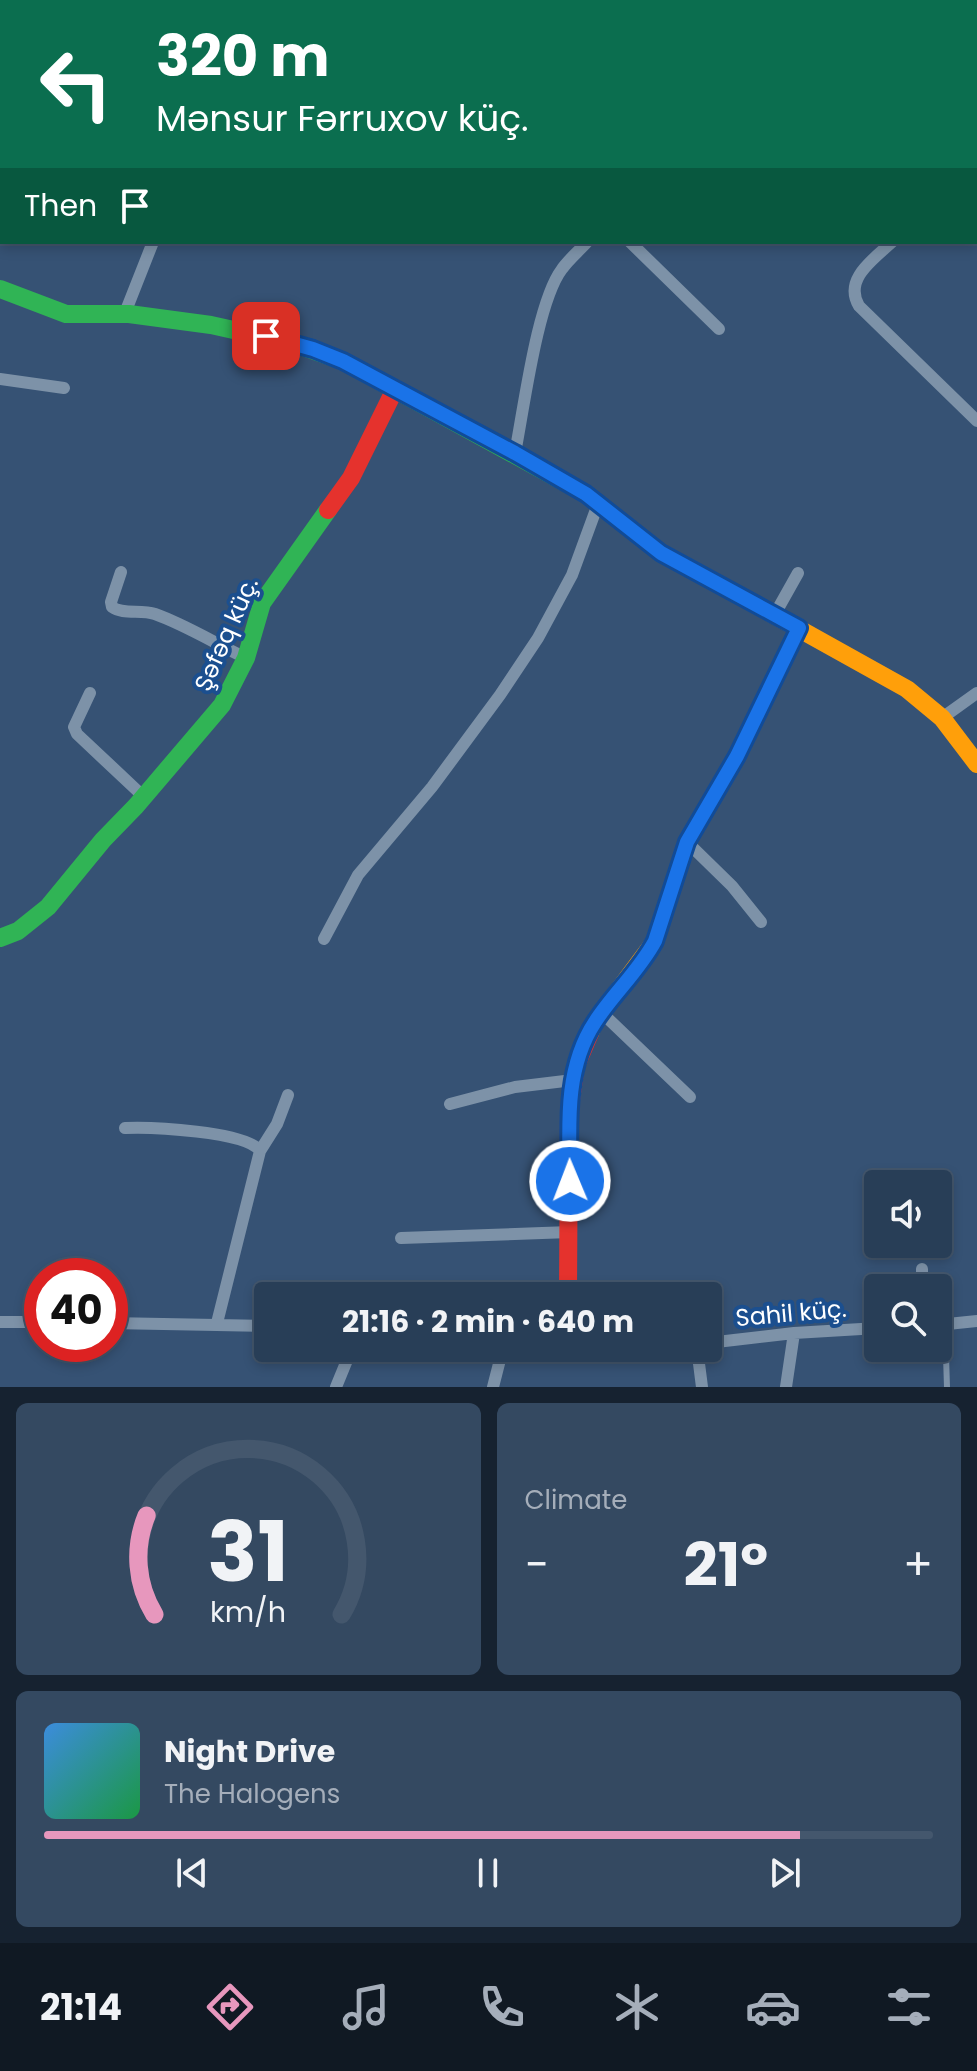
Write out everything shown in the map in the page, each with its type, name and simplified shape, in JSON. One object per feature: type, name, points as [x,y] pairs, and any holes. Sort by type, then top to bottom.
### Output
[{"type":"street","points":[[125,313],[152,244]]},
{"type":"street","points":[[515,453],[541,323],[553,285],[561,269],[585,244]]},
{"type":"street","points":[[632,244],[719,329]]},
{"type":"street","points":[[890,244],[853,285],[853,296],[859,306],[977,421]]},
{"type":"street","points":[[0,289],[73,316],[125,313],[242,330],[313,349],[343,361],[586,494],[661,553],[885,675],[942,718],[977,764]]},
{"type":"street","points":[[0,386],[0,379],[64,388]]},
{"type":"street","name":"Şəfəq küç.","points":[[0,938],[37,918],[222,705],[246,658],[262,603],[351,478],[395,389]]},
{"type":"street","points":[[324,939],[358,875],[432,787],[538,638],[572,575],[598,504]]},
{"type":"street","points":[[121,572],[111,602],[117,611],[137,610],[155,614],[246,658]]},
{"type":"street","points":[[775,614],[798,573]]},
{"type":"street","points":[[568,1282],[569,1113],[573,1080],[588,1036],[655,941],[687,842],[737,756],[799,628]]},
{"type":"street","points":[[90,693],[74,727],[77,734],[144,797]]},
{"type":"street","points":[[942,718],[977,693]]},
{"type":"street","points":[[687,842],[732,886],[761,922]]},
{"type":"street","points":[[602,1013],[690,1097]]},
{"type":"street","points":[[450,1104],[515,1087],[573,1080]]},
{"type":"street","points":[[217,1323],[260,1151],[277,1124],[288,1095]]},
{"type":"street","points":[[125,1128],[184,1129],[241,1141],[257,1146],[260,1151]]},
{"type":"street","points":[[401,1238],[570,1232]]},
{"type":"street","points":[[922,1269],[922,1274]]},
{"type":"street","points":[[952,1323],[977,1321]]},
{"type":"street","points":[[0,1322],[24,1322]]},
{"type":"street","points":[[128,1323],[254,1325]]},
{"type":"street","name":"Sahil küç.","points":[[722,1341],[864,1329]]},
{"type":"street","points":[[786,1387],[794,1333]]},
{"type":"street","points":[[336,1387],[346,1362]]},
{"type":"street","points":[[493,1387],[499,1362]]},
{"type":"street","points":[[699,1362],[702,1387]]},
{"type":"lane","points":[[945,1362],[947,1387]]},
{"type":"traffic: fast","points":[[0,289],[66,314],[129,314],[211,325],[292,343],[343,361],[586,494],[661,553],[706,577]]},
{"type":"traffic: fast","points":[[0,938],[18,931],[48,907],[222,705],[246,658],[262,603],[328,510]]},
{"type":"traffic: slow","points":[[706,577],[907,689],[942,718],[977,764]]},
{"type":"traffic: slow","points":[[590,1033],[594,1023],[655,941],[687,842],[737,756],[799,628]]},
{"type":"traffic: jam","points":[[328,510],[351,478],[395,389]]},
{"type":"traffic: jam","points":[[568,1282],[569,1113],[576,1066],[590,1033]]},
{"type":"route","points":[[266,336],[343,361],[515,453],[586,494],[661,553],[799,628],[737,756],[687,842],[655,941],[594,1023],[588,1036],[576,1066],[571,1091],[570,1181]]}]
